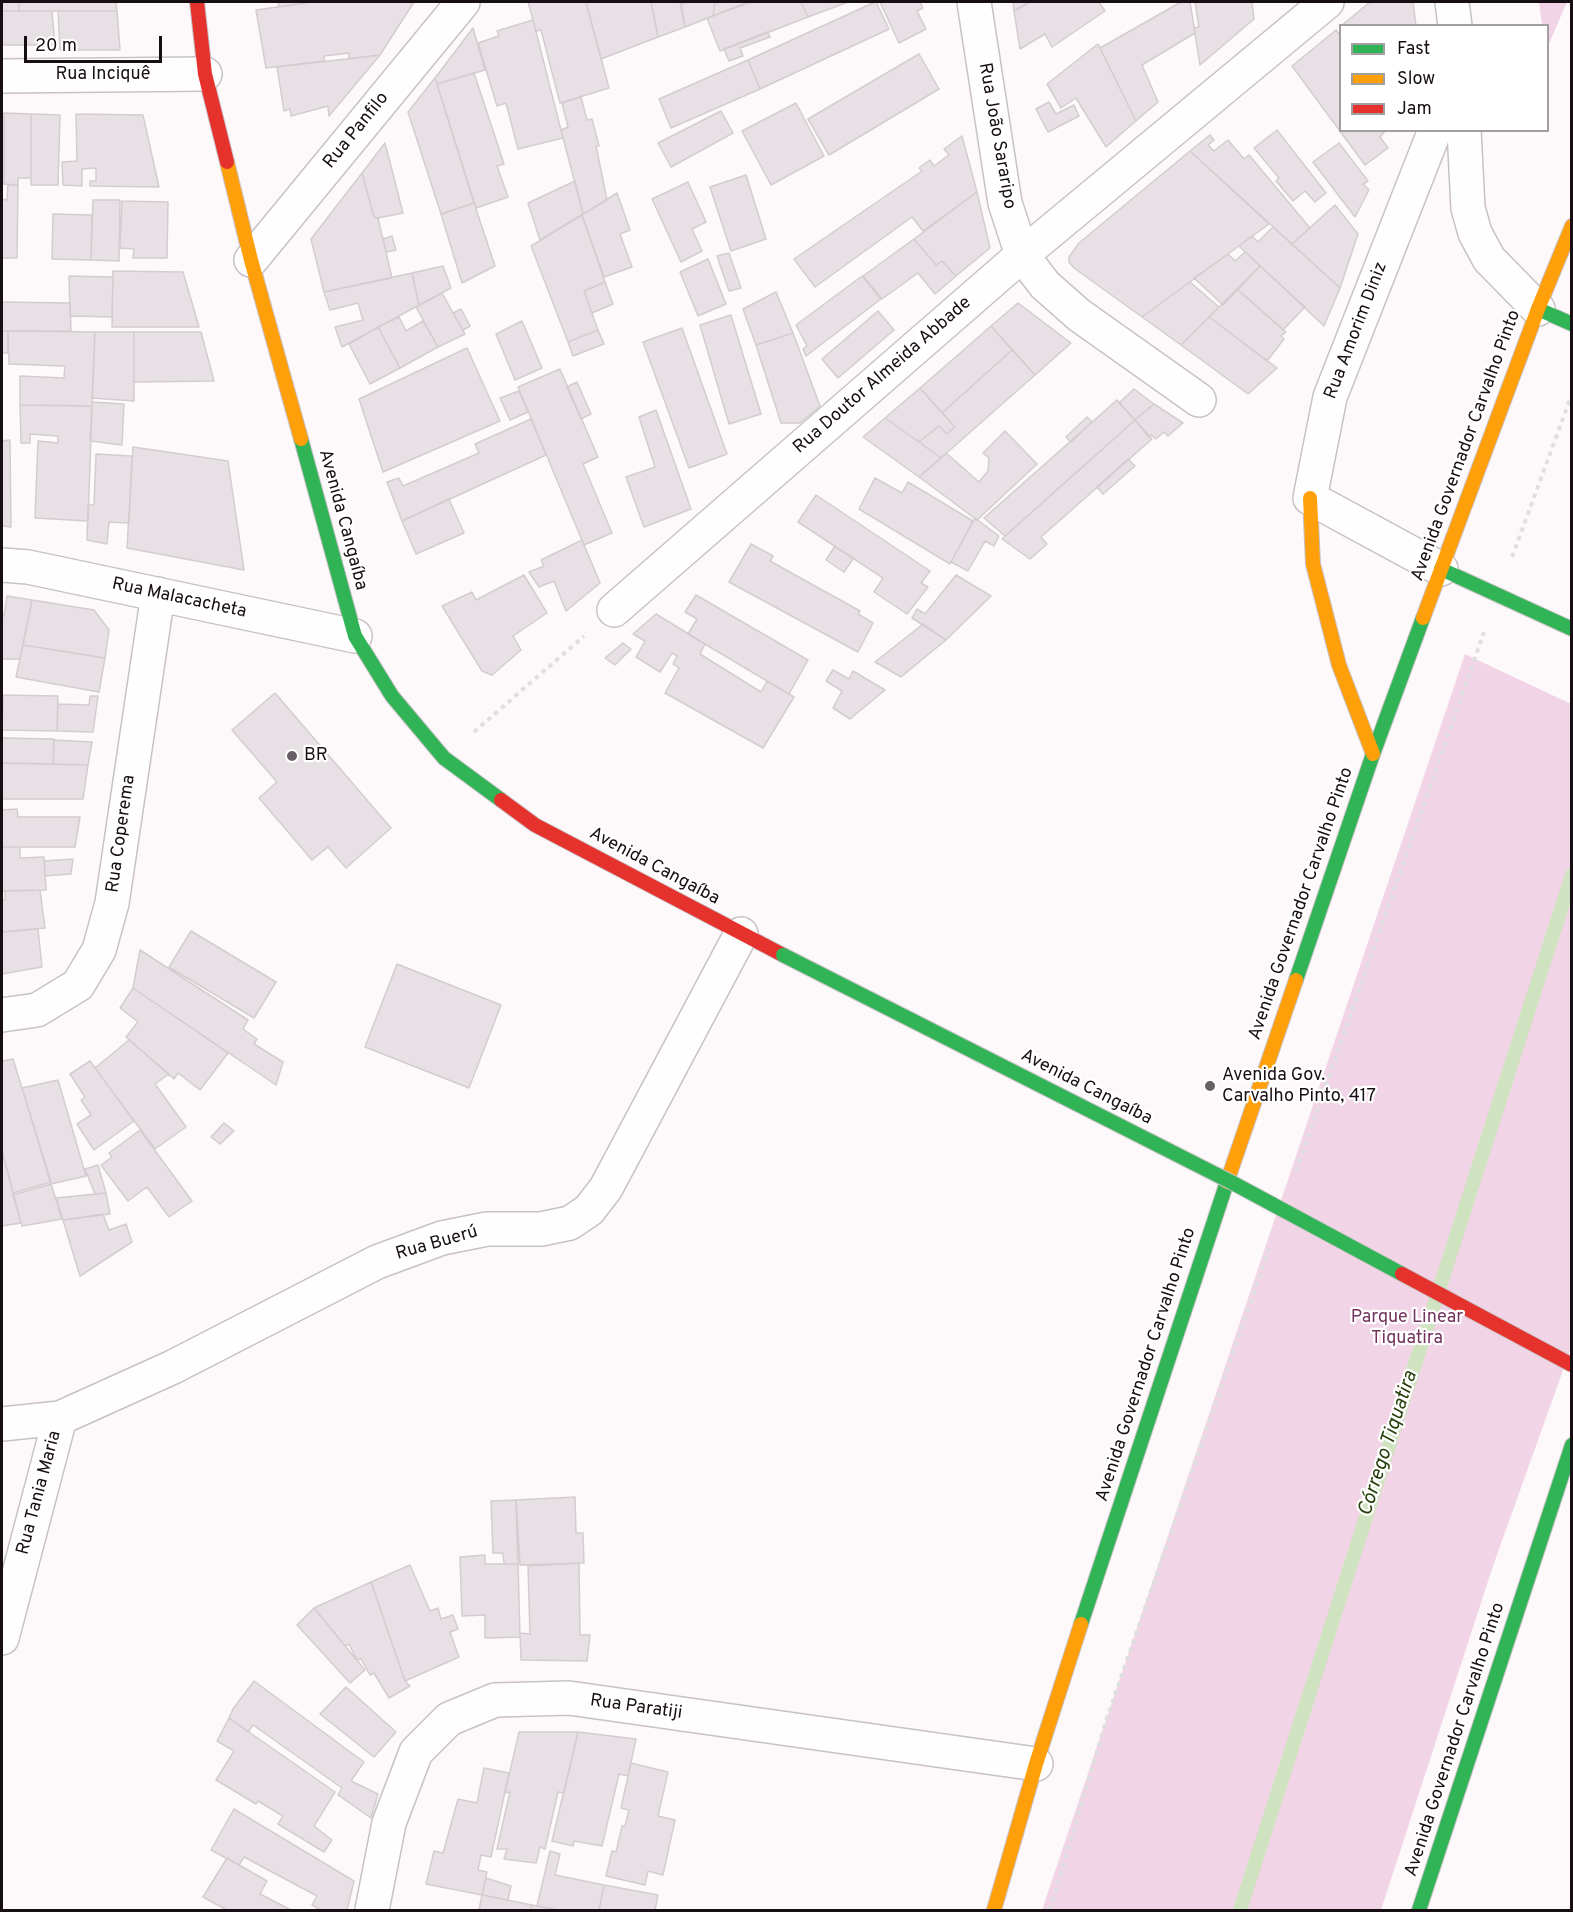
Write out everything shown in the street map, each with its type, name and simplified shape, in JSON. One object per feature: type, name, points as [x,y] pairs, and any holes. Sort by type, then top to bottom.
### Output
[{"type":"main road","name":"Avenida Cangaíba","points":[[197,2],[205,74],[252,260],[355,636],[392,696],[444,758],[535,825],[741,934],[1231,1182],[1572,1365]]},
{"type":"main road","name":"Avenida Governador Carvalho Pinto","points":[[994,1911],[1036,1764],[1191,1286],[1373,754],[1538,309],[1572,226]]},
{"type":"main road","points":[[1538,309],[1572,324]]},
{"type":"main road","points":[[1310,498],[1313,564],[1339,665],[1373,754]]},
{"type":"main road","points":[[1441,569],[1572,629]]},
{"type":"main road","name":"Avenida Governador Carvalho Pinto","points":[[1419,1911],[1572,1445]]},
{"type":"street","name":"Rua Panfilo","points":[[252,260],[463,2]]},
{"type":"street","name":"Rua João Sararipo","points":[[974,2],[1005,203],[1022,255],[1045,285],[1079,315],[1199,400]]},
{"type":"street","name":"Rua Doutor Almeida Abbade","points":[[614,610],[1022,255],[1327,2]]},
{"type":"street","points":[[1452,2],[1455,24]]},
{"type":"street","name":"Rua Inciquê","points":[[2,76],[205,74]]},
{"type":"street","name":"Rua Amorim Diniz","points":[[1310,498],[1330,397],[1434,132]]},
{"type":"street","points":[[1464,132],[1468,208],[1475,234],[1489,259],[1538,309]]},
{"type":"street","points":[[1310,498],[1441,569]]},
{"type":"street","name":"Rua Malacacheta","points":[[2,565],[28,567],[355,636]]},
{"type":"street","name":"Rua Coperema","points":[[2,1015],[38,1010],[78,985],[99,950],[112,903],[158,594]]},
{"type":"street","name":"Rua Buerú","points":[[2,1424],[60,1418],[173,1367],[377,1262],[442,1238],[487,1229],[541,1229],[570,1223],[590,1210],[606,1188],[741,934]]},
{"type":"street","name":"Rua Tania Maria","points":[[2,1638],[60,1418]]},
{"type":"street","name":"Rua Paratiji","points":[[372,1911],[389,1823],[416,1752],[449,1719],[495,1700],[569,1698],[1036,1764]]},
{"type":"path","points":[[1295,1176],[1462,691],[1572,394]]},
{"type":"path","points":[[444,758],[614,610]]},
{"type":"path","points":[[1050,1911],[1107,1718],[1271,1244]]},
{"type":"green space","points":[[1539,2],[1567,2],[1549,44],[1549,24],[1542,24]]},
{"type":"green space","name":"Parque Linear Tiquatira","points":[[1465,654],[1571,704],[1571,1348],[1493,1566],[1381,1910],[1042,1910]]},
{"type":"building","points":[[2,2],[19,2],[19,11],[2,11]]},
{"type":"building","points":[[19,2],[116,2],[117,11],[19,11]]},
{"type":"building","points":[[278,2],[312,2],[279,7]]},
{"type":"building","points":[[312,2],[414,2],[380,55],[349,59],[349,53],[324,56],[324,61],[266,68],[256,10]]},
{"type":"building","points":[[528,2],[586,2],[609,88],[560,103],[541,30],[536,31]]},
{"type":"building","points":[[586,2],[651,2],[658,37],[601,59]]},
{"type":"building","points":[[651,2],[680,2],[685,27],[658,37]]},
{"type":"building","points":[[715,2],[713,16],[685,27],[681,4]]},
{"type":"building","points":[[715,2],[742,2],[743,4],[713,16]]},
{"type":"building","points":[[751,2],[801,2],[808,17],[720,51],[707,18]]},
{"type":"building","points":[[801,2],[848,2],[808,17]]},
{"type":"building","points":[[876,2],[889,29],[760,89],[748,60]]},
{"type":"building","points":[[880,2],[920,2],[923,8],[917,11],[926,29],[899,43]]},
{"type":"building","points":[[1013,2],[1030,2],[1014,11]]},
{"type":"building","points":[[1030,2],[1099,2],[1105,11],[1052,47],[1045,34],[1020,49],[1014,11]]},
{"type":"building","points":[[1181,2],[1190,2],[1195,33],[1142,65],[1158,102],[1136,121],[1100,48]]},
{"type":"building","points":[[1195,2],[1252,2],[1254,19],[1200,65],[1194,28],[1199,27]]},
{"type":"building","points":[[1370,2],[1413,2],[1416,24],[1343,24]]},
{"type":"building","points":[[2,11],[52,11],[55,45],[2,45]]},
{"type":"building","points":[[58,11],[117,11],[120,50],[60,50]]},
{"type":"building","points":[[533,20],[563,138],[518,149],[506,103],[497,106],[478,43],[499,36],[497,31]]},
{"type":"building","points":[[473,28],[485,70],[437,84],[435,78]]},
{"type":"building","points":[[1336,30],[1339,34],[1339,130],[1292,66]]},
{"type":"building","points":[[767,32],[770,37],[740,48],[743,56],[729,61],[724,49]]},
{"type":"building","points":[[1098,44],[1136,121],[1106,147],[1076,98],[1061,108],[1047,84]]},
{"type":"building","points":[[919,54],[939,89],[829,155],[808,119]]},
{"type":"building","points":[[380,55],[329,116],[328,106],[291,116],[290,109],[284,111],[277,67]]},
{"type":"building","points":[[748,60],[760,89],[671,128],[659,99]]},
{"type":"building","points":[[474,73],[504,164],[497,166],[508,197],[476,208],[437,84]]},
{"type":"building","points":[[435,78],[474,203],[441,214],[408,112]]},
{"type":"building","points":[[581,97],[587,120],[592,119],[599,146],[596,146],[607,200],[583,214],[561,130],[568,127],[562,103]]},
{"type":"building","points":[[1049,102],[1056,114],[1074,105],[1079,116],[1048,132],[1036,109]]},
{"type":"building","points":[[796,103],[824,156],[771,185],[742,131]]},
{"type":"building","points":[[721,111],[733,133],[671,167],[658,143]]},
{"type":"building","points":[[4,113],[31,114],[31,178],[18,178],[18,185],[4,184]]},
{"type":"building","points":[[31,114],[60,115],[58,185],[31,185]]},
{"type":"building","points":[[76,114],[143,115],[159,187],[90,186],[90,181],[96,181],[96,168],[82,169],[82,186],[63,185],[62,162],[77,161]]},
{"type":"building","points":[[2,119],[4,119],[4,184],[2,184]]},
{"type":"building","points":[[1277,130],[1326,193],[1315,202],[1305,191],[1293,201],[1276,181],[1279,178],[1254,148]]},
{"type":"building","points":[[1341,132],[1384,132],[1380,137],[1388,148],[1365,165]]},
{"type":"building","points":[[1210,135],[1214,140],[1208,145],[1214,151],[1228,140],[1244,159],[1249,155],[1310,228],[1292,244],[1190,151]]},
{"type":"building","points":[[962,136],[977,192],[923,231],[912,217],[815,287],[794,259],[922,171],[919,168],[930,160],[934,166],[949,155],[944,149]]},
{"type":"building","points":[[385,143],[403,213],[378,218],[374,217],[362,173]]},
{"type":"building","points":[[1339,143],[1368,181],[1363,184],[1369,190],[1355,217],[1313,162]]},
{"type":"building","points":[[1190,151],[1269,224],[1142,317],[1074,268],[1069,262],[1069,257],[1079,243]]},
{"type":"building","points":[[362,173],[374,217],[378,218],[392,278],[324,292],[311,239]]},
{"type":"building","points":[[746,175],[766,239],[731,251],[710,187]]},
{"type":"building","points":[[575,181],[583,214],[540,240],[528,203]]},
{"type":"building","points":[[688,182],[706,222],[692,229],[702,251],[681,262],[652,199]]},
{"type":"building","points":[[8,185],[18,185],[17,258],[2,258],[2,199],[7,200]]},
{"type":"building","points":[[977,192],[990,248],[956,276],[942,261],[936,265],[914,239]]},
{"type":"building","points":[[617,193],[630,230],[620,234],[632,267],[604,277],[582,215]]},
{"type":"building","points":[[93,200],[120,200],[119,261],[91,260]]},
{"type":"building","points":[[122,201],[168,202],[167,258],[133,258],[134,249],[120,248]]},
{"type":"building","points":[[474,203],[495,266],[462,283],[441,214]]},
{"type":"building","points":[[1335,205],[1358,234],[1340,288],[1292,244]]},
{"type":"building","points":[[53,214],[92,215],[91,260],[52,259]]},
{"type":"building","points":[[582,215],[605,282],[584,291],[598,330],[568,342],[531,246]]},
{"type":"building","points":[[1273,227],[1340,288],[1324,326],[1239,246],[1252,236],[1258,242]]},
{"type":"building","points":[[392,236],[396,250],[386,252],[383,239]]},
{"type":"building","points":[[914,239],[936,265],[942,261],[956,276],[935,294],[918,273],[882,299],[863,276]]},
{"type":"building","points":[[1245,252],[1260,266],[1223,305],[1194,278],[1228,254],[1235,261]]},
{"type":"building","points":[[729,253],[741,288],[729,291],[717,256]]},
{"type":"building","points":[[708,259],[726,304],[698,316],[680,272]]},
{"type":"building","points":[[443,266],[451,288],[419,305],[412,273]]},
{"type":"building","points":[[1260,266],[1305,307],[1283,330],[1237,289]]},
{"type":"building","points":[[113,271],[183,272],[199,327],[112,327]]},
{"type":"building","points":[[412,273],[419,305],[342,347],[335,327],[363,320],[358,303],[330,310],[324,292]]},
{"type":"building","points":[[69,276],[113,277],[112,317],[70,316]]},
{"type":"building","points":[[862,276],[881,299],[806,356],[803,349],[807,346],[796,325]]},
{"type":"building","points":[[605,282],[613,304],[592,313],[584,291]]},
{"type":"building","points":[[1190,282],[1219,307],[1181,345],[1142,317]]},
{"type":"building","points":[[1237,289],[1286,332],[1281,336],[1284,339],[1267,361],[1209,317]]},
{"type":"building","points":[[776,292],[793,333],[756,345],[743,309]]},
{"type":"building","points":[[442,293],[465,334],[438,347],[416,307]]},
{"type":"building","points":[[2,302],[70,303],[71,331],[2,331]]},
{"type":"building","points":[[1018,303],[1071,343],[1035,375],[991,326]]},
{"type":"building","points":[[461,309],[470,326],[463,330],[453,313]]},
{"type":"building","points":[[878,311],[894,330],[838,378],[822,359]]},
{"type":"building","points":[[731,315],[761,414],[729,424],[700,325]]},
{"type":"building","points":[[399,317],[406,331],[423,321],[438,347],[400,368],[378,327]]},
{"type":"building","points":[[1209,317],[1277,368],[1248,394],[1181,345]]},
{"type":"building","points":[[522,321],[542,368],[515,380],[496,334]]},
{"type":"building","points":[[991,326],[1012,350],[942,413],[920,388]]},
{"type":"building","points":[[378,327],[400,368],[370,384],[349,344]]},
{"type":"building","points":[[682,328],[727,454],[689,468],[643,342]]},
{"type":"building","points":[[598,330],[604,344],[573,356],[568,342]]},
{"type":"building","points":[[2,331],[8,331],[8,353],[2,353]]},
{"type":"building","points":[[8,331],[95,332],[92,406],[20,405],[20,376],[64,378],[65,366],[9,364]]},
{"type":"building","points":[[95,332],[134,332],[134,401],[92,398]]},
{"type":"building","points":[[134,332],[201,332],[214,381],[134,382]]},
{"type":"building","points":[[793,333],[820,406],[800,423],[781,423],[756,345]]},
{"type":"building","points":[[467,348],[500,421],[383,472],[359,399]]},
{"type":"building","points":[[1012,350],[1035,375],[941,458],[919,442],[939,426],[947,434],[955,427],[942,413]]},
{"type":"building","points":[[560,369],[598,457],[583,464],[612,533],[584,545],[518,387]]},
{"type":"building","points":[[577,382],[591,414],[581,419],[567,387]]},
{"type":"building","points":[[920,388],[955,427],[947,434],[939,426],[919,442],[885,418]]},
{"type":"building","points":[[1134,389],[1154,404],[1135,420],[1119,403]]},
{"type":"building","points":[[519,391],[528,412],[510,420],[500,398]]},
{"type":"building","points":[[1117,400],[1135,420],[1005,536],[984,518]]},
{"type":"building","points":[[92,402],[124,404],[122,445],[90,441]]},
{"type":"building","points":[[1154,404],[1183,423],[1168,436],[1164,432],[1156,439],[1151,435],[1149,437],[1135,420]]},
{"type":"building","points":[[20,405],[92,406],[88,521],[35,518],[38,441],[58,443],[58,436],[30,434],[30,443],[21,443]]},
{"type":"building","points":[[656,410],[691,509],[644,527],[626,477],[655,467],[639,417]]},
{"type":"building","points":[[1087,417],[1092,422],[1071,442],[1066,437]]},
{"type":"building","points":[[885,418],[941,458],[919,477],[863,437]]},
{"type":"building","points":[[531,419],[546,455],[402,521],[387,482],[399,478],[403,486],[479,453],[475,444]]},
{"type":"building","points":[[1135,420],[1152,439],[1041,537],[1047,544],[1030,559],[1002,539]]},
{"type":"building","points":[[1005,431],[1037,464],[977,520],[919,477],[946,453],[979,482],[988,471],[989,458],[983,453]]},
{"type":"building","points":[[10,440],[11,527],[2,526],[2,441]]},
{"type":"building","points":[[133,447],[228,461],[244,570],[127,548]]},
{"type":"building","points":[[96,454],[132,456],[129,523],[109,522],[107,544],[87,540],[88,505],[94,505]]},
{"type":"building","points":[[1128,459],[1135,466],[1103,494],[1097,487]]},
{"type":"building","points":[[875,478],[902,493],[908,482],[973,521],[950,564],[859,509]]},
{"type":"building","points":[[816,495],[930,571],[921,583],[928,587],[907,614],[874,592],[883,578],[798,522]]},
{"type":"building","points":[[449,499],[464,533],[416,554],[402,521]]},
{"type":"building","points":[[975,518],[999,536],[994,546],[985,541],[968,571],[951,562]]},
{"type":"building","points":[[582,540],[600,583],[566,611],[554,581],[539,587],[529,572],[544,566],[541,560]]},
{"type":"building","points":[[751,544],[773,556],[770,561],[860,611],[858,614],[873,623],[858,652],[729,582]]},
{"type":"building","points":[[835,546],[853,559],[844,572],[826,560]]},
{"type":"building","points":[[524,575],[547,613],[513,636],[521,650],[492,675],[482,671],[442,606],[472,592],[476,600]]},
{"type":"building","points":[[956,575],[991,596],[946,640],[912,618],[917,609],[925,614]]},
{"type":"building","points":[[696,595],[808,660],[789,694],[688,634],[697,619],[685,612]]},
{"type":"building","points":[[7,596],[32,600],[20,659],[2,659],[2,615],[4,616]]},
{"type":"building","points":[[32,600],[94,610],[109,630],[105,658],[23,645]]},
{"type":"building","points":[[656,614],[705,644],[700,654],[761,692],[767,681],[794,697],[763,748],[665,693],[679,668],[673,664],[677,656],[672,653],[660,672],[636,657],[645,641],[633,634]]},
{"type":"building","points":[[923,624],[946,640],[901,677],[875,662]]},
{"type":"building","points":[[623,643],[631,649],[615,665],[605,658]]},
{"type":"building","points":[[23,645],[105,658],[99,692],[16,677]]},
{"type":"building","points":[[833,670],[849,679],[853,671],[885,690],[850,719],[833,708],[842,691],[826,681]]},
{"type":"building","name":"BR","points":[[275,693],[391,828],[346,868],[328,847],[312,860],[259,798],[277,782],[232,730]]},
{"type":"building","points":[[3,695],[58,696],[57,731],[2,730]]},
{"type":"building","points":[[90,696],[98,696],[93,732],[57,731],[58,704],[89,705]]},
{"type":"building","points":[[2,738],[54,739],[53,764],[2,763]]},
{"type":"building","points":[[54,740],[92,742],[88,765],[53,764]]},
{"type":"building","points":[[2,763],[88,765],[83,799],[2,799]]},
{"type":"building","points":[[17,809],[18,817],[80,817],[75,847],[2,847],[2,810]]},
{"type":"building","points":[[2,847],[20,847],[20,858],[44,857],[46,890],[2,891]]},
{"type":"building","points":[[73,859],[71,874],[45,876],[44,861]]},
{"type":"building","points":[[40,890],[45,928],[2,932],[2,900],[5,900],[5,891]]},
{"type":"building","points":[[38,929],[42,967],[2,974],[2,932]]},
{"type":"building","points":[[191,931],[276,982],[254,1018],[169,967]]},
{"type":"building","points":[[140,950],[248,1020],[243,1029],[257,1039],[254,1044],[283,1062],[276,1085],[133,988]]},
{"type":"building","points":[[397,964],[501,1005],[469,1088],[365,1047]]},
{"type":"building","points":[[133,988],[228,1053],[200,1090],[178,1073],[174,1079],[126,1037],[138,1022],[120,1008]]},
{"type":"building","points":[[129,1040],[169,1074],[155,1084],[186,1127],[155,1149],[95,1068]]},
{"type":"building","points":[[13,1059],[51,1182],[13,1193],[2,1150],[2,1061]]},
{"type":"building","points":[[90,1061],[134,1121],[94,1150],[77,1124],[91,1115],[81,1100],[85,1097],[70,1074]]},
{"type":"building","points":[[58,1080],[86,1176],[51,1184],[22,1088]]},
{"type":"building","points":[[224,1123],[234,1131],[220,1144],[211,1137]]},
{"type":"building","points":[[140,1130],[192,1201],[169,1217],[147,1187],[128,1201],[101,1165],[112,1157],[109,1153]]},
{"type":"building","points":[[2,1150],[21,1223],[2,1226]]},
{"type":"building","points":[[98,1165],[106,1193],[95,1194],[85,1169]]},
{"type":"building","points":[[51,1184],[62,1219],[22,1226],[13,1195]]},
{"type":"building","points":[[106,1193],[110,1214],[63,1220],[56,1198]]},
{"type":"building","points":[[103,1214],[109,1230],[126,1224],[132,1242],[80,1276],[63,1220]]},
{"type":"building","points":[[575,1497],[576,1533],[583,1533],[584,1563],[520,1565],[516,1500]]},
{"type":"building","points":[[516,1500],[518,1564],[504,1564],[503,1553],[493,1553],[491,1501]]},
{"type":"building","points":[[485,1555],[485,1564],[518,1564],[520,1637],[485,1638],[485,1615],[462,1616],[460,1557]]},
{"type":"building","points":[[579,1563],[580,1635],[590,1635],[587,1661],[521,1660],[520,1633],[530,1634],[528,1566]]},
{"type":"building","points":[[410,1565],[430,1611],[438,1608],[441,1619],[453,1615],[458,1629],[450,1632],[459,1657],[405,1681],[371,1582]]},
{"type":"building","points":[[371,1582],[405,1681],[410,1686],[389,1698],[374,1673],[370,1675],[361,1659],[357,1660],[349,1644],[345,1646],[314,1608]]},
{"type":"building","points":[[314,1608],[365,1670],[350,1683],[297,1625]]},
{"type":"building","points":[[254,1681],[364,1762],[351,1781],[378,1794],[371,1818],[338,1795],[342,1788],[253,1725],[248,1732],[229,1718]]},
{"type":"building","points":[[346,1687],[396,1732],[374,1757],[320,1714]]},
{"type":"building","points":[[229,1718],[335,1792],[314,1826],[332,1840],[324,1852],[278,1824],[283,1816],[258,1801],[256,1804],[216,1780],[234,1751],[217,1741]]},
{"type":"building","points":[[519,1732],[578,1732],[564,1793],[558,1792],[545,1849],[540,1847],[536,1863],[504,1859],[507,1849],[497,1849],[510,1792],[505,1793]]},
{"type":"building","points":[[578,1732],[636,1739],[628,1776],[619,1774],[602,1846],[574,1841],[573,1846],[552,1841]]},
{"type":"building","points":[[631,1763],[668,1772],[658,1816],[675,1820],[663,1875],[648,1871],[645,1885],[606,1876],[612,1851],[616,1852],[622,1826],[625,1826],[629,1810],[621,1808]]},
{"type":"building","points":[[484,1768],[509,1773],[491,1857],[481,1855],[478,1870],[487,1872],[482,1895],[426,1884],[434,1851],[443,1853],[458,1799],[477,1803]]},
{"type":"building","points":[[234,1809],[354,1881],[347,1910],[321,1910],[312,1905],[317,1896],[244,1857],[239,1865],[211,1850]]},
{"type":"building","points":[[550,1851],[560,1854],[555,1875],[604,1885],[599,1910],[559,1910],[537,1906]]},
{"type":"building","points":[[227,1858],[267,1881],[260,1894],[291,1910],[227,1910],[203,1897]]},
{"type":"building","points":[[486,1878],[511,1886],[508,1900],[482,1895]]},
{"type":"building","points":[[604,1885],[658,1895],[655,1910],[599,1910]]},
{"type":"building","points":[[482,1895],[532,1905],[531,1910],[479,1910]]},
{"type":"building","points":[[532,1905],[537,1906],[559,1910],[531,1910]]},
{"type":"waterway","name":"Córrego Tiquatira","points":[[1240,1910],[1572,875]]},
{"type":"traffic: fast","points":[[1538,309],[1572,324]]},
{"type":"traffic: fast","points":[[301,439],[355,636],[392,696],[444,758],[501,800]]},
{"type":"traffic: fast","points":[[1441,569],[1572,629]]},
{"type":"traffic: fast","points":[[1296,980],[1373,754],[1423,618]]},
{"type":"traffic: fast","points":[[783,955],[1231,1182],[1402,1274]]},
{"type":"traffic: fast","points":[[1081,1624],[1227,1182]]},
{"type":"traffic: fast","points":[[1419,1910],[1572,1445]]},
{"type":"traffic: slow","points":[[227,162],[251,260],[301,439]]},
{"type":"traffic: slow","points":[[1423,618],[1538,309],[1572,226]]},
{"type":"traffic: slow","points":[[1310,498],[1313,564],[1339,665],[1373,754]]},
{"type":"traffic: slow","points":[[1227,1182],[1296,980]]},
{"type":"traffic: slow","points":[[994,1910],[1036,1764],[1081,1624]]},
{"type":"traffic: jam","points":[[197,2],[205,74],[227,162]]},
{"type":"traffic: jam","points":[[501,800],[535,825],[783,955]]},
{"type":"traffic: jam","points":[[1402,1274],[1572,1365]]},
{"type":"place","name":"BR","points":[[292,756]]},
{"type":"place","name":"Avenida Gov. Carvalho Pinto, 417","points":[[1210,1086]]}]
